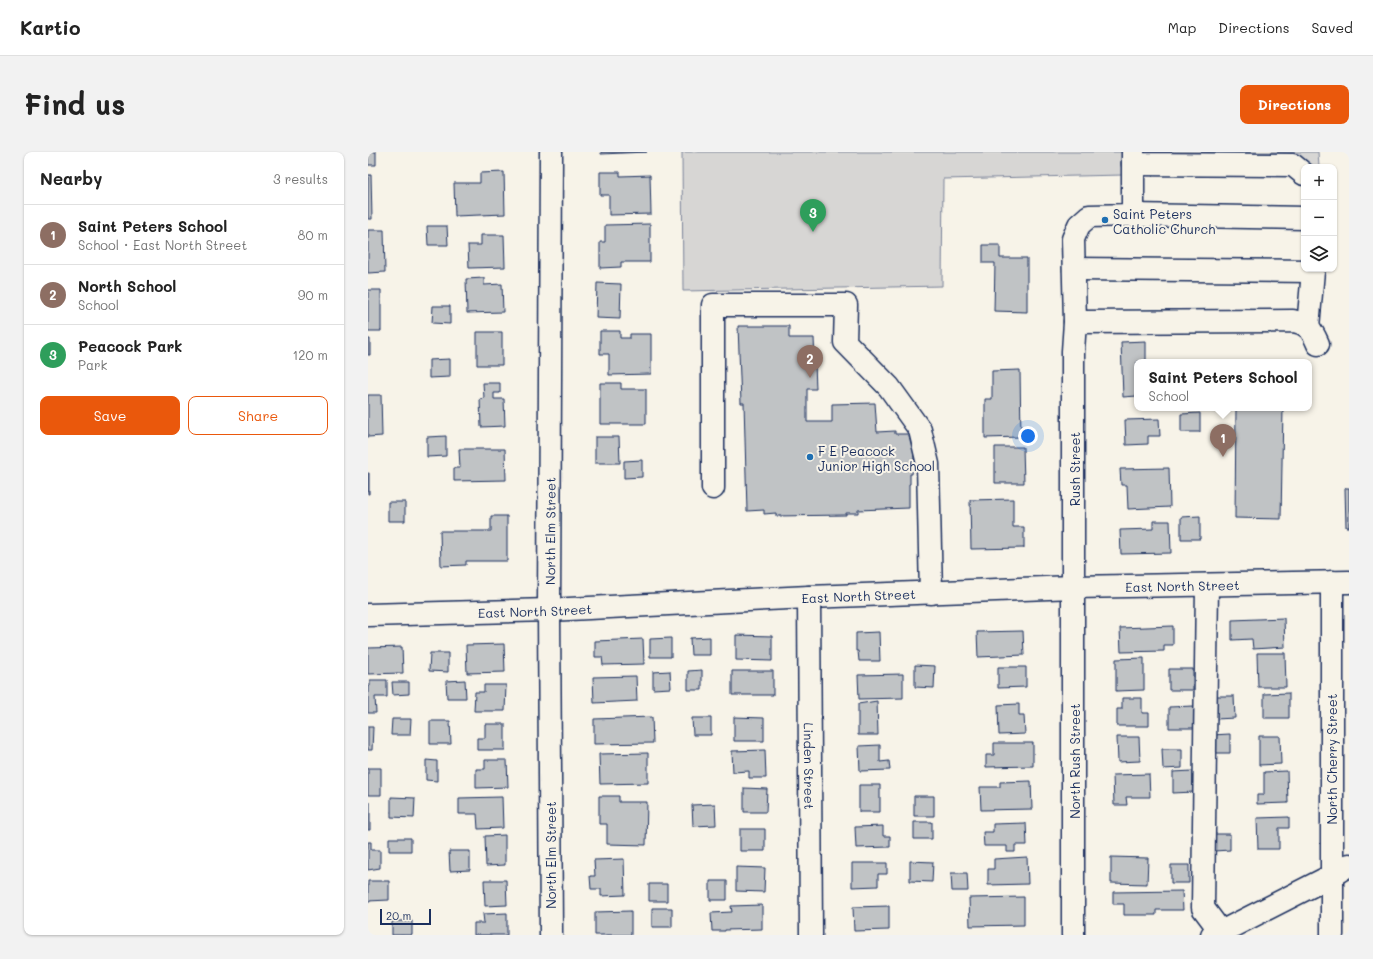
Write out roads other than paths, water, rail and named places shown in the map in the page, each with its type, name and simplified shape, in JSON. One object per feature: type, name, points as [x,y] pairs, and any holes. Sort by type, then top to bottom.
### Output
[{"type":"street","name":"North Elm Street","points":[[550,935],[549,610],[551,152]]},
{"type":"street","points":[[1133,215],[1133,158],[1293,165],[1301,172]]},
{"type":"street","name":"Rush Street","points":[[1074,587],[1074,240],[1079,225],[1089,216],[1133,215],[1301,218]]},
{"type":"street","points":[[1074,269],[1301,270]]},
{"type":"street","points":[[1075,322],[1293,321],[1301,323],[1313,336],[1313,272]]},
{"type":"street","points":[[713,488],[713,305],[846,305],[846,342],[889,387],[920,430],[928,464],[931,593]]},
{"type":"street","name":"East North Street","points":[[368,615],[549,610],[809,597],[1074,587],[1340,582]]},
{"type":"street","name":"North Cherry Street","points":[[1332,935],[1340,870],[1340,582]]},
{"type":"street","points":[[1207,585],[1203,908],[1216,934],[1340,870]]},
{"type":"street","name":"North Rush Street","points":[[1074,587],[1074,935]]},
{"type":"street","name":"Linden Street","points":[[809,597],[811,935]]},
{"type":"place","name":"Saint Peters Catholic Church","points":[[1105,220]]},
{"type":"place","name":"Peacock Park","points":[[813,232]]},
{"type":"place","name":"North School","points":[[810,378]]},
{"type":"place","name":"F E Peacock Junior High School","points":[[810,457]]},
{"type":"place","name":"Saint Peters School","points":[[1223,457]]}]
